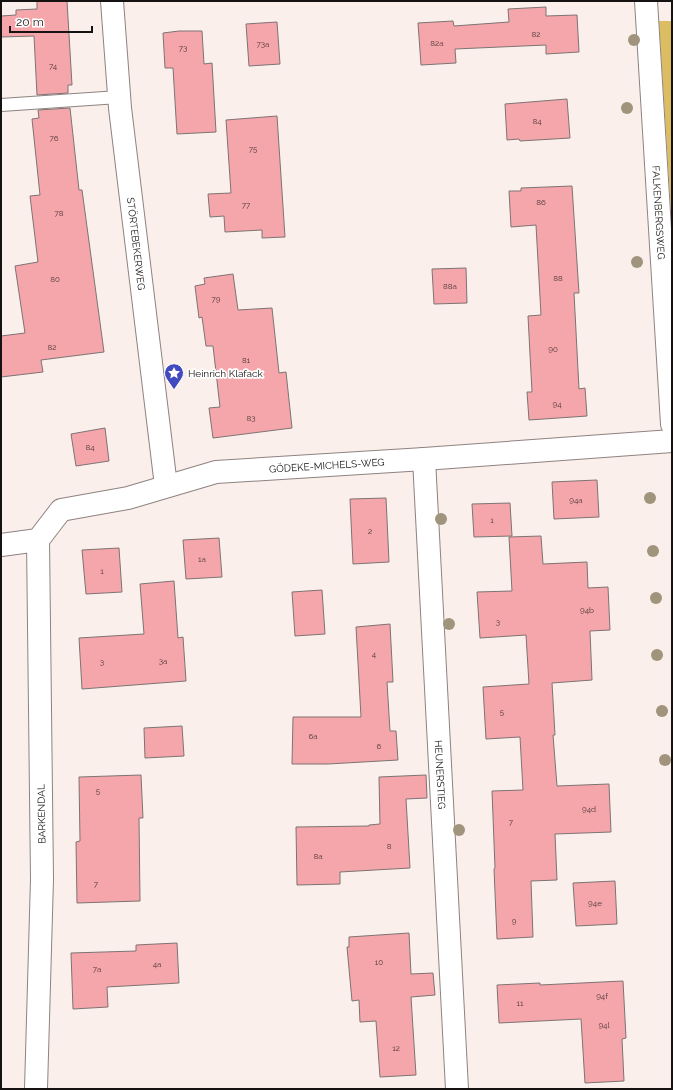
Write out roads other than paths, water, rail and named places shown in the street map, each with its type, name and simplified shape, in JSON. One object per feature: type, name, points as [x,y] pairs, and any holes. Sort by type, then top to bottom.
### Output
[{"type":"street","name":"STÖRTEBEKERWEG","points":[[112,1],[119,97],[166,486]]},
{"type":"street","name":"FALKENBERGSWEG","points":[[646,1],[672,424]]},
{"type":"street","name":"GÖDEKE-MICHELS-WEG","points":[[38,540],[61,510],[128,498],[216,472],[672,441]]},
{"type":"street","name":"HEUNERSTIEG","points":[[424,459],[457,1089]]},
{"type":"street","points":[[1,545],[38,540]]},
{"type":"street","name":"BARKENDAL","points":[[36,1089],[42,879],[38,540]]},
{"type":"lane","points":[[1,106],[119,97]]},
{"type":"place","name":"Heinrich Klafack","points":[[174,390]]}]
